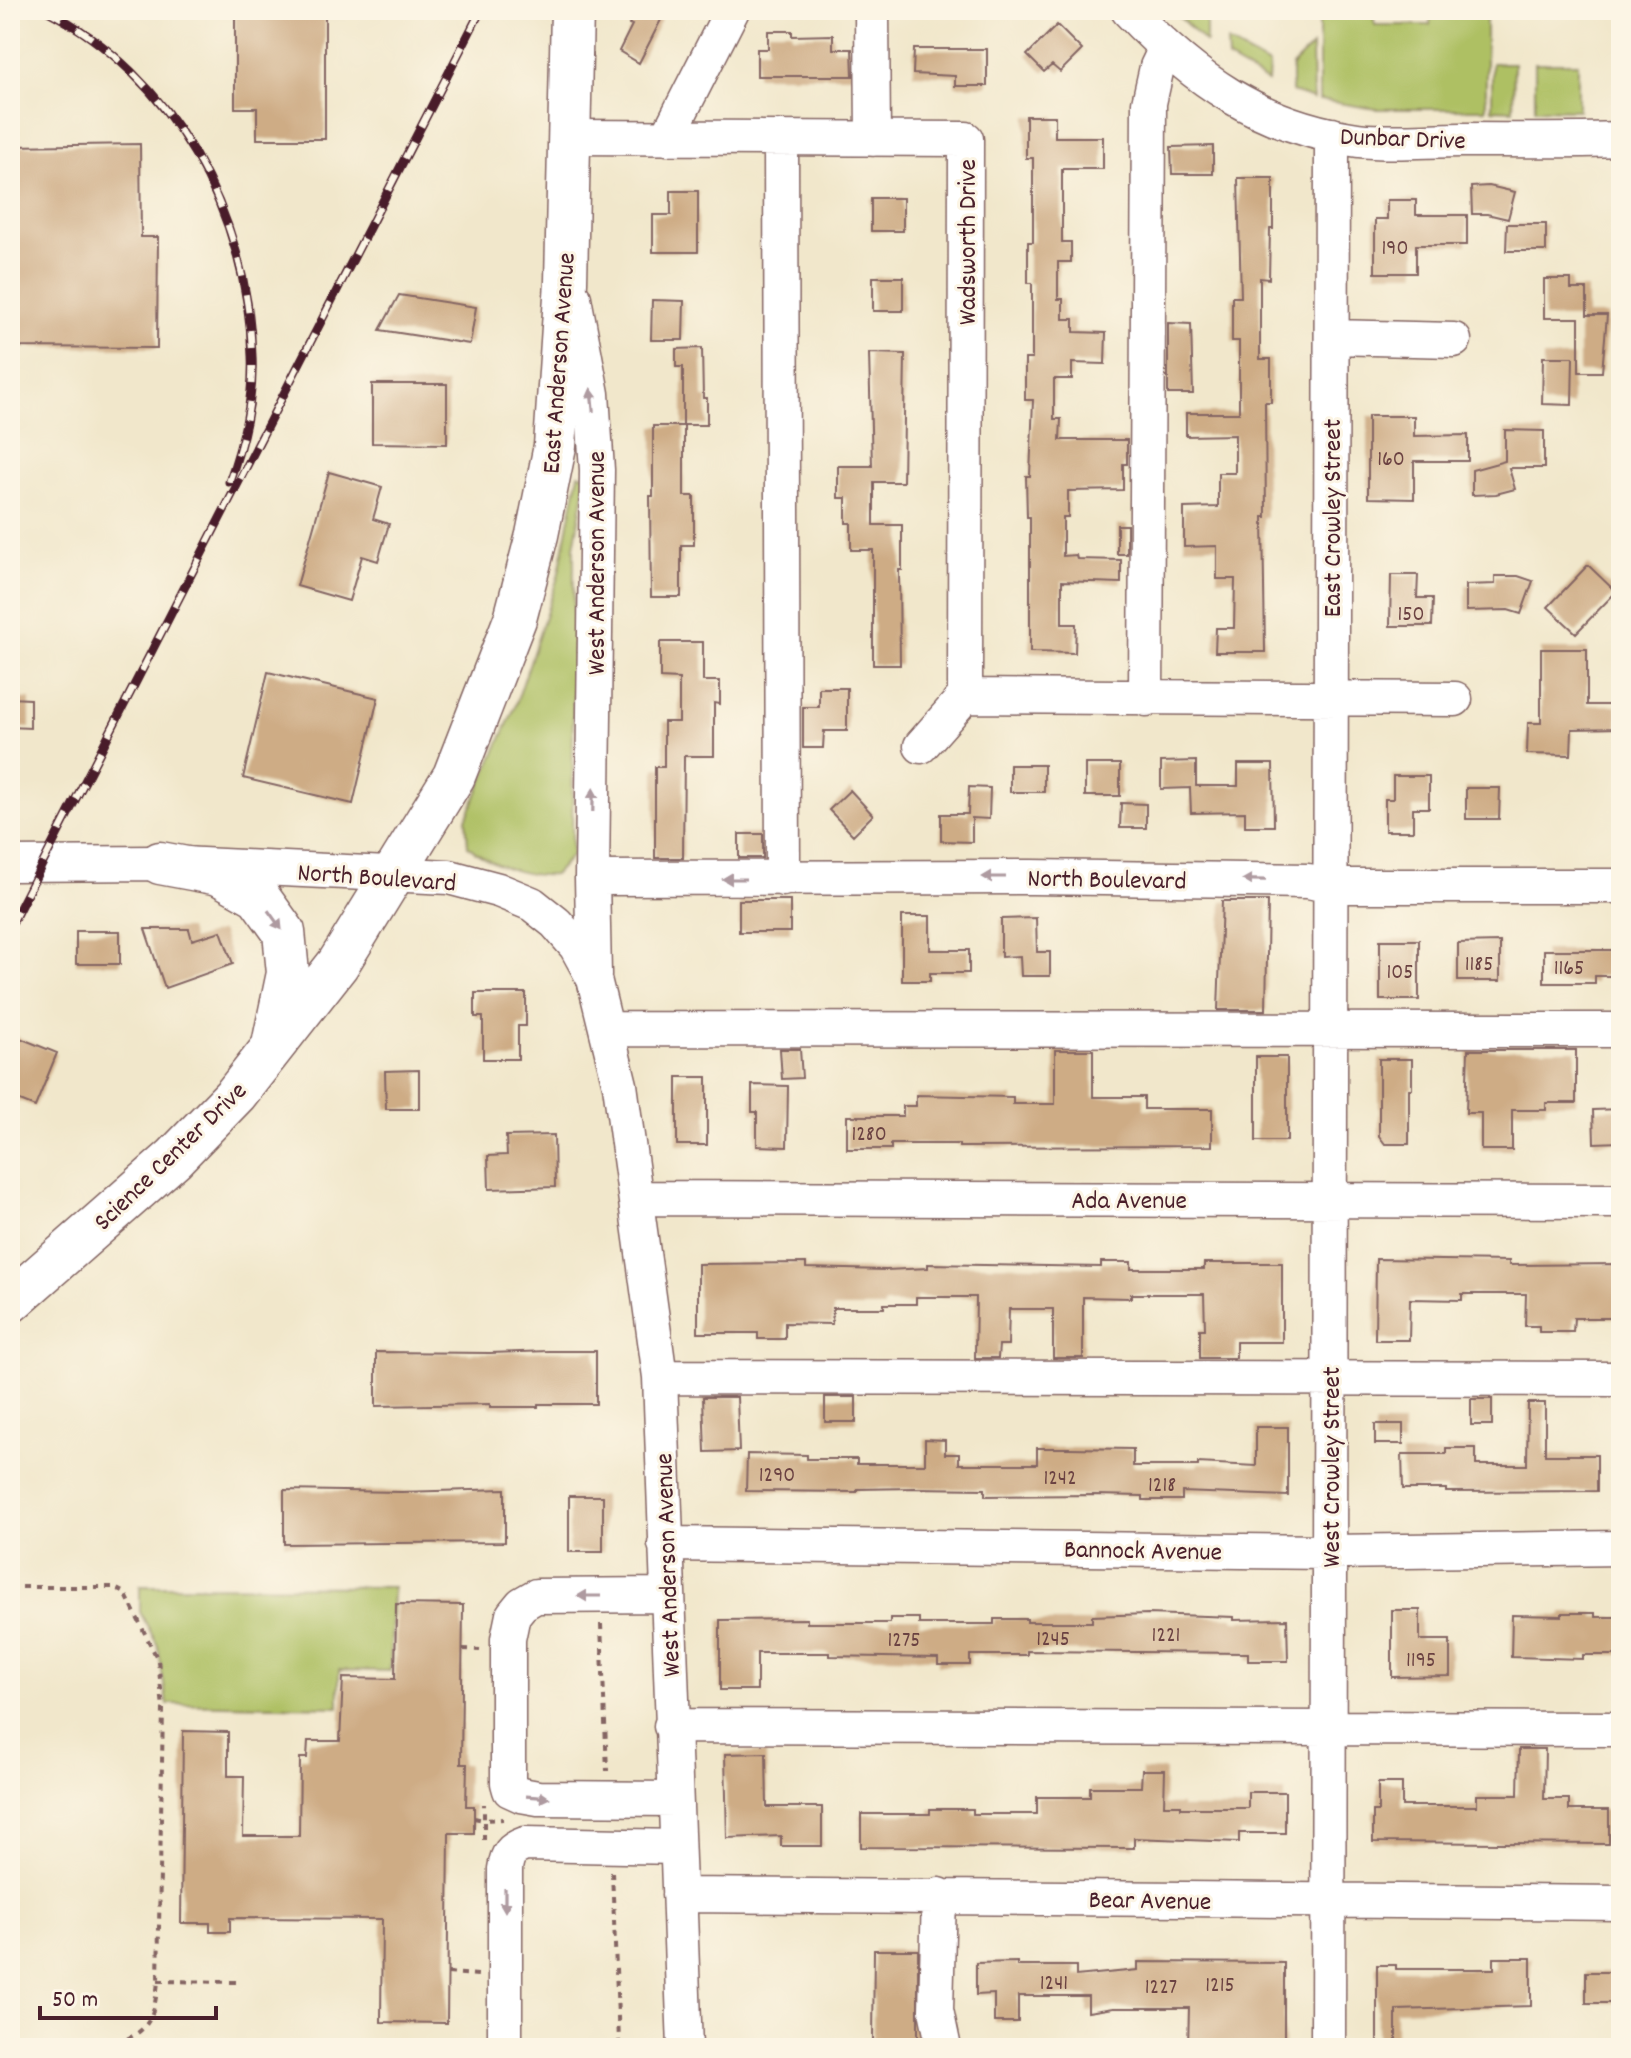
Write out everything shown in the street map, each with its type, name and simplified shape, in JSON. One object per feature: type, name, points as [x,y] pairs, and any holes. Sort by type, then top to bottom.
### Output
[{"type":"main road","name":"East Anderson Avenue","points":[[393,876],[454,776],[515,619],[537,535],[555,446],[566,250],[572,10]]},
{"type":"main road","points":[[160,863],[219,874],[258,896],[284,932],[288,973],[272,1051]]},
{"type":"main road","name":"Science Center Drive","points":[[10,1302],[174,1158],[236,1094],[338,964],[393,876]]},
{"type":"street","points":[[667,138],[732,10]]},
{"type":"street","points":[[872,10],[873,139]]},
{"type":"street","name":"Dunbar Drive","points":[[1128,10],[1189,68],[1231,98],[1279,120],[1332,135],[1360,140],[1621,139]]},
{"type":"street","points":[[1146,699],[1149,103],[1157,67],[1166,48]]},
{"type":"street","name":"East Crowley Street","points":[[1332,135],[1332,886]]},
{"type":"street","name":"Wadsworth Drive","points":[[568,137],[966,139],[965,696]]},
{"type":"street","points":[[781,138],[783,879]]},
{"type":"street","name":"West Anderson Avenue","points":[[566,250],[592,394],[597,470],[592,878],[594,979]]},
{"type":"street","points":[[1332,337],[1454,340]]},
{"type":"street","points":[[921,746],[965,696],[1455,699]]},
{"type":"street","name":"North Boulevard","points":[[10,864],[160,863],[449,877],[498,890],[532,904],[556,923],[576,946],[594,979],[620,1085]]},
{"type":"street","name":"North Boulevard","points":[[592,878],[1134,878],[1308,881],[1332,886],[1621,886]]},
{"type":"street","name":"West Crowley Street","points":[[1328,2048],[1332,886]]},
{"type":"street","points":[[607,1029],[1621,1030]]},
{"type":"street","name":"West Anderson Avenue","points":[[620,1085],[660,1377],[685,2048]]},
{"type":"street","name":"Ada Avenue","points":[[637,1198],[1621,1201]]},
{"type":"street","points":[[660,1377],[1621,1379]]},
{"type":"street","name":"Bannock Avenue","points":[[665,1544],[1329,1552],[1621,1548]]},
{"type":"street","points":[[667,1595],[536,1596],[522,1604],[513,1615],[508,1639],[508,1783],[510,1790],[538,1798],[675,1799]]},
{"type":"street","points":[[671,1726],[1621,1729]]},
{"type":"street","points":[[505,2048],[507,1857],[514,1848],[525,1844],[677,1847]]},
{"type":"street","name":"Bear Avenue","points":[[679,1895],[1621,1903]]},
{"type":"street","points":[[939,1895],[936,2010],[944,2048]]},
{"type":"path","points":[[10,1587],[113,1587],[125,1593],[158,1660],[163,1708],[158,1981],[156,2000],[144,2030],[107,2045],[10,2044]]},
{"type":"path","points":[[463,1649],[486,1650]]},
{"type":"path","points":[[474,1818],[484,1820]]},
{"type":"path","points":[[448,1973],[482,1975]]},
{"type":"path","points":[[158,1981],[236,1982]]},
{"type":"green space","points":[[1172,10],[1206,10],[1206,41],[1205,42]]},
{"type":"green space","points":[[1319,10],[1375,10],[1375,25],[1430,25],[1431,10],[1486,10],[1486,109],[1376,109],[1319,100]]},
{"type":"green space","points":[[1227,42],[1269,65],[1268,82],[1228,59]]},
{"type":"green space","points":[[1312,46],[1313,99],[1292,92],[1292,66]]},
{"type":"green space","points":[[1492,63],[1514,63],[1513,110],[1492,109]]},
{"type":"green space","points":[[1535,63],[1578,63],[1578,110],[1535,109]]},
{"type":"green space","points":[[579,474],[587,475],[574,547],[572,855],[554,875],[531,874],[497,864],[468,846],[466,819],[515,707],[558,577]]},
{"type":"green space","points":[[140,1586],[393,1587],[390,1671],[339,1670],[339,1707],[167,1704],[158,1646],[140,1612]]},
{"type":"building","points":[[235,10],[325,10],[325,139],[257,139],[257,108],[235,108]]},
{"type":"building","points":[[636,10],[666,10],[639,63],[619,51]]},
{"type":"building","points":[[1057,25],[1082,50],[1060,72],[1052,65],[1044,72],[1027,55]]},
{"type":"building","points":[[768,31],[792,31],[792,36],[833,35],[833,49],[852,49],[853,76],[757,76],[757,49],[768,49]]},
{"type":"building","points":[[914,49],[987,49],[987,86],[955,86],[955,76],[913,74]]},
{"type":"building","points":[[1026,116],[1055,116],[1055,137],[1103,137],[1103,169],[1062,169],[1062,242],[1071,242],[1071,262],[1058,262],[1058,299],[1063,299],[1063,319],[1074,319],[1074,332],[1106,333],[1105,364],[1072,363],[1072,379],[1054,379],[1054,419],[1061,419],[1060,440],[1127,440],[1123,490],[1068,491],[1068,517],[1063,517],[1063,556],[1121,560],[1121,583],[1062,581],[1062,624],[1076,624],[1075,653],[1030,652],[1030,517],[1027,517],[1026,476],[1030,476],[1033,400],[1025,400],[1025,359],[1032,359],[1032,283],[1028,283],[1028,242],[1033,242],[1033,158],[1026,158]]},
{"type":"building","points":[[140,144],[141,237],[158,237],[157,348],[10,347],[10,146]]},
{"type":"building","points":[[1213,146],[1213,174],[1172,174],[1171,147]]},
{"type":"building","points":[[1238,178],[1273,178],[1269,279],[1260,278],[1260,359],[1271,359],[1271,402],[1265,402],[1265,652],[1215,652],[1216,628],[1234,628],[1235,579],[1217,579],[1217,546],[1184,547],[1184,508],[1218,507],[1218,473],[1235,473],[1235,435],[1186,436],[1186,413],[1239,413],[1239,341],[1232,341],[1232,297],[1241,297]]},
{"type":"building","points":[[1489,186],[1515,192],[1508,219],[1472,214],[1471,187]]},
{"type":"building","points":[[671,191],[698,191],[698,252],[653,252],[653,215],[671,215]]},
{"type":"building","points":[[871,198],[903,198],[903,231],[871,231]]},
{"type":"building","points":[[1387,200],[1416,200],[1416,215],[1467,215],[1467,245],[1416,245],[1416,273],[1375,273],[1375,219],[1387,219]]},
{"type":"building","points":[[1507,224],[1546,224],[1546,251],[1506,251]]},
{"type":"building","points":[[873,277],[903,277],[903,311],[873,311]]},
{"type":"building","points":[[1544,279],[1571,279],[1571,289],[1587,289],[1587,315],[1607,315],[1602,372],[1579,372],[1579,318],[1544,318]]},
{"type":"building","points":[[399,295],[476,307],[470,344],[380,330]]},
{"type":"building","points":[[652,300],[684,301],[683,340],[651,340]]},
{"type":"building","points":[[1168,323],[1191,324],[1193,394],[1168,394]]},
{"type":"building","points":[[702,348],[707,425],[683,425],[683,367],[676,367],[676,349]]},
{"type":"building","points":[[869,353],[905,354],[903,482],[874,482],[874,525],[902,525],[900,665],[873,665],[873,550],[851,550],[851,523],[846,523],[846,498],[838,498],[838,466],[872,466]]},
{"type":"building","points":[[1543,357],[1573,357],[1572,405],[1542,404]]},
{"type":"building","points":[[372,384],[447,384],[447,444],[372,443]]},
{"type":"building","points":[[1368,416],[1414,416],[1414,436],[1468,435],[1468,461],[1414,461],[1414,499],[1368,498]]},
{"type":"building","points":[[653,426],[684,426],[684,496],[694,496],[694,545],[681,545],[681,597],[651,597]]},
{"type":"building","points":[[1505,430],[1544,431],[1544,468],[1509,468],[1515,489],[1472,495],[1472,470],[1505,461]]},
{"type":"building","points":[[329,472],[382,487],[373,519],[389,524],[378,561],[362,556],[349,601],[297,586]]},
{"type":"building","points":[[1117,525],[1127,525],[1127,554],[1117,554]]},
{"type":"building","points":[[1588,565],[1616,592],[1576,633],[1548,607]]},
{"type":"building","points":[[1391,575],[1418,575],[1417,598],[1433,598],[1432,626],[1390,626]]},
{"type":"building","points":[[1495,576],[1518,576],[1533,581],[1521,614],[1508,610],[1466,611],[1466,585],[1495,584]]},
{"type":"building","points":[[660,642],[703,642],[703,681],[720,681],[720,704],[714,703],[714,756],[684,756],[683,858],[655,858],[655,767],[664,767],[664,722],[679,722],[679,679],[660,678]]},
{"type":"building","points":[[1541,649],[1587,649],[1587,705],[1617,705],[1618,728],[1572,729],[1571,755],[1527,754],[1528,723],[1541,723]]},
{"type":"building","points":[[268,672],[378,698],[353,804],[243,778]]},
{"type":"building","points":[[819,688],[847,688],[847,731],[824,731],[823,748],[803,748],[803,707],[819,707]]},
{"type":"building","points":[[10,698],[30,699],[30,728],[10,727]]},
{"type":"building","points":[[1196,761],[1196,786],[1238,786],[1238,764],[1273,764],[1274,826],[1245,826],[1245,812],[1191,813],[1190,788],[1161,789],[1161,762]]},
{"type":"building","points":[[1085,764],[1120,764],[1120,796],[1085,796]]},
{"type":"building","points":[[1010,765],[1044,765],[1044,792],[1010,792]]},
{"type":"building","points":[[1393,776],[1429,776],[1429,808],[1413,808],[1413,831],[1385,831],[1385,799],[1393,799]]},
{"type":"building","points":[[969,787],[990,788],[989,819],[972,818],[972,842],[941,841],[941,814],[968,814]]},
{"type":"building","points":[[1466,788],[1500,788],[1499,819],[1466,819]]},
{"type":"building","points":[[850,790],[873,815],[853,835],[829,810]]},
{"type":"building","points":[[1121,803],[1146,804],[1146,828],[1120,828]]},
{"type":"building","points":[[739,834],[763,834],[763,858],[739,858]]},
{"type":"building","points":[[739,900],[790,900],[790,932],[739,932]]},
{"type":"building","points":[[1222,901],[1268,901],[1266,1010],[1218,1010]]},
{"type":"building","points":[[902,916],[930,916],[930,950],[969,950],[969,973],[930,973],[930,981],[902,981]]},
{"type":"building","points":[[1036,918],[1037,952],[1050,952],[1050,976],[1021,976],[1020,956],[1001,957],[1001,919]]},
{"type":"building","points":[[145,929],[189,929],[192,940],[221,931],[233,964],[165,988]]},
{"type":"building","points":[[76,931],[120,931],[120,964],[76,964]]},
{"type":"building","points":[[1380,940],[1419,940],[1419,1000],[1380,1000]]},
{"type":"building","points":[[1500,942],[1500,981],[1458,981],[1458,943]]},
{"type":"building","points":[[1544,950],[1621,950],[1621,976],[1595,976],[1595,983],[1544,983]]},
{"type":"building","points":[[475,993],[526,993],[526,1026],[518,1026],[518,1059],[483,1059],[483,1017],[475,1017]]},
{"type":"building","points":[[10,1034],[57,1053],[35,1107],[10,1097]]},
{"type":"building","points":[[780,1049],[800,1049],[802,1078],[782,1079]]},
{"type":"building","points":[[1055,1050],[1093,1050],[1093,1097],[1144,1097],[1144,1109],[1212,1109],[1212,1146],[959,1147],[959,1144],[891,1144],[891,1149],[847,1149],[847,1116],[903,1116],[903,1106],[916,1106],[916,1095],[1013,1097],[1013,1104],[1055,1104]]},
{"type":"building","points":[[1468,1050],[1576,1050],[1576,1103],[1546,1103],[1546,1110],[1512,1110],[1512,1150],[1481,1150],[1481,1113],[1466,1113]]},
{"type":"building","points":[[1256,1057],[1287,1057],[1287,1141],[1256,1141]]},
{"type":"building","points":[[1379,1059],[1412,1059],[1409,1144],[1385,1144],[1379,1136]]},
{"type":"building","points":[[419,1070],[419,1109],[386,1109],[385,1071]]},
{"type":"building","points":[[677,1077],[707,1077],[707,1145],[677,1145]]},
{"type":"building","points":[[752,1085],[788,1086],[787,1147],[757,1146],[757,1112],[752,1112]]},
{"type":"building","points":[[1621,1109],[1621,1142],[1594,1143],[1593,1110]]},
{"type":"building","points":[[554,1135],[555,1187],[489,1189],[488,1156],[507,1155],[506,1136]]},
{"type":"building","points":[[1376,1259],[1509,1261],[1509,1265],[1619,1264],[1621,1318],[1574,1318],[1573,1332],[1539,1332],[1539,1326],[1525,1326],[1526,1294],[1462,1294],[1462,1300],[1410,1299],[1409,1340],[1375,1340]]},
{"type":"building","points":[[1101,1262],[1131,1262],[1131,1269],[1204,1269],[1204,1263],[1282,1263],[1282,1342],[1236,1342],[1236,1358],[1200,1358],[1200,1329],[1205,1329],[1204,1294],[1083,1297],[1083,1358],[1053,1358],[1053,1309],[1009,1309],[1008,1345],[999,1345],[998,1358],[975,1358],[976,1297],[916,1297],[916,1304],[884,1304],[884,1308],[833,1308],[832,1324],[785,1323],[785,1339],[758,1339],[758,1333],[698,1333],[698,1264],[806,1263],[806,1268],[886,1270],[928,1268],[928,1264],[1101,1267]]},
{"type":"building","points":[[596,1351],[596,1404],[538,1404],[538,1407],[490,1407],[490,1404],[376,1406],[376,1352]]},
{"type":"building","points":[[703,1397],[737,1397],[739,1451],[705,1452]]},
{"type":"building","points":[[825,1397],[856,1397],[856,1422],[825,1422]]},
{"type":"building","points":[[1471,1399],[1492,1399],[1492,1425],[1471,1425]]},
{"type":"building","points":[[1528,1403],[1545,1403],[1545,1455],[1597,1455],[1597,1491],[1446,1492],[1446,1489],[1403,1489],[1402,1454],[1446,1454],[1446,1448],[1476,1448],[1476,1465],[1527,1465]]},
{"type":"building","points":[[1375,1424],[1403,1424],[1403,1444],[1375,1444]]},
{"type":"building","points":[[1256,1427],[1288,1427],[1288,1496],[1182,1492],[1182,1500],[1143,1500],[1143,1496],[985,1496],[985,1489],[746,1491],[747,1454],[857,1459],[857,1464],[925,1464],[925,1439],[945,1440],[945,1454],[959,1454],[959,1464],[1037,1464],[1037,1448],[1068,1448],[1133,1449],[1133,1466],[1198,1466],[1198,1463],[1256,1466]]},
{"type":"building","points":[[505,1489],[505,1542],[284,1544],[284,1490],[401,1492]]},
{"type":"building","points":[[569,1496],[603,1496],[603,1552],[569,1552]]},
{"type":"building","points":[[396,1604],[463,1605],[461,1764],[467,1764],[466,1806],[474,1806],[474,1833],[449,1833],[447,2023],[381,2022],[382,1919],[230,1918],[230,1932],[210,1932],[210,1923],[181,1923],[183,1731],[228,1732],[228,1776],[244,1776],[243,1836],[299,1836],[300,1758],[307,1758],[308,1741],[340,1741],[343,1678],[395,1679]]},
{"type":"building","points":[[1392,1610],[1420,1610],[1420,1640],[1450,1640],[1450,1676],[1392,1677]]},
{"type":"building","points":[[1562,1613],[1621,1617],[1621,1655],[1583,1655],[1583,1659],[1511,1657],[1512,1615],[1562,1616]]},
{"type":"building","points":[[1092,1616],[1234,1617],[1234,1620],[1287,1619],[1288,1661],[1248,1661],[1248,1653],[1027,1651],[1027,1655],[970,1655],[970,1665],[938,1665],[938,1658],[757,1653],[757,1690],[720,1690],[720,1620],[807,1619],[807,1623],[890,1623],[890,1618],[919,1618],[919,1624],[994,1624],[994,1619],[1092,1622]]},
{"type":"building","points":[[1519,1749],[1545,1749],[1544,1799],[1569,1799],[1569,1810],[1609,1810],[1609,1844],[1373,1842],[1373,1811],[1378,1811],[1378,1783],[1402,1783],[1402,1806],[1477,1806],[1477,1795],[1518,1795]]},
{"type":"building","points":[[766,1753],[767,1807],[822,1807],[822,1846],[781,1846],[781,1836],[727,1838],[725,1754]]},
{"type":"building","points":[[1142,1770],[1165,1770],[1164,1805],[1181,1805],[1181,1808],[1248,1808],[1248,1792],[1285,1792],[1285,1833],[1239,1833],[1239,1842],[1134,1838],[1134,1848],[861,1847],[861,1814],[930,1814],[930,1809],[973,1809],[973,1814],[1037,1814],[1037,1797],[1090,1797],[1090,1787],[1141,1787]]},
{"type":"building","points":[[874,1950],[918,1950],[918,2041],[873,2041]]},
{"type":"building","points":[[1494,1958],[1531,1958],[1531,2006],[1396,2010],[1396,2048],[1377,2048],[1377,1965],[1396,1965],[1396,1969],[1494,1969]]},
{"type":"building","points":[[1017,1962],[1017,1966],[1076,1966],[1076,1976],[1138,1970],[1138,1962],[1284,1963],[1284,2046],[1188,2048],[1189,2008],[1113,2008],[1088,2012],[1088,1996],[1018,1996],[1018,2022],[994,2022],[994,1994],[976,1995],[976,1963]]},
{"type":"building","points":[[1586,1972],[1621,1972],[1621,2003],[1586,2003]]},
{"type":"railway","points":[[46,10],[91,38],[132,72],[166,111],[196,155],[219,202],[236,252],[247,303],[252,356],[246,420],[229,482]]},
{"type":"railway","points":[[10,927],[481,10]]}]
